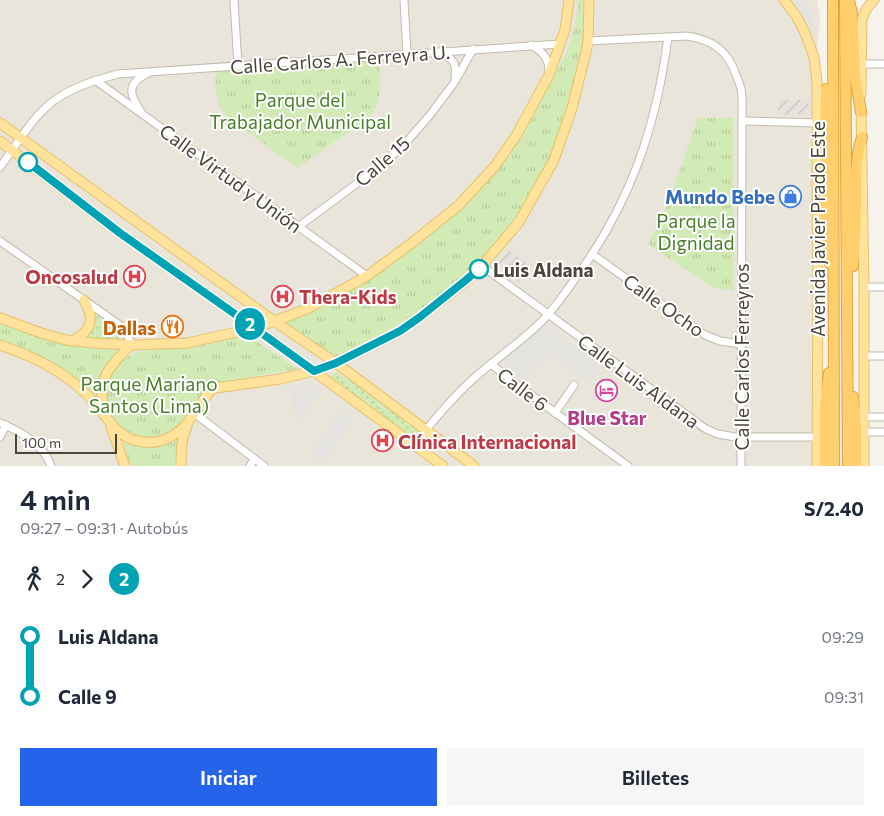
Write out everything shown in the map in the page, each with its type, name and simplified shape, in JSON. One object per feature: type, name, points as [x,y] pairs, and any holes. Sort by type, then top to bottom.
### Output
[{"type":"highway","name":"Avenida Javier Prado Este","points":[[833,0],[834,466]]},
{"type":"highway","name":"Avenida Javier Prado Este","points":[[845,0],[848,466]]},
{"type":"highway","points":[[849,0],[852,13],[855,76],[862,112]]},
{"type":"highway","points":[[832,26],[821,123],[826,176],[826,249],[834,285]]},
{"type":"highway","points":[[848,299],[855,244],[857,155],[862,137]]},
{"type":"highway","points":[[817,139],[825,164]]},
{"type":"highway","points":[[817,206],[826,176]]},
{"type":"highway","points":[[825,466],[825,406],[834,342]]},
{"type":"highway","points":[[848,380],[856,417],[856,466]]},
{"type":"main road","points":[[0,318],[70,341],[131,345],[187,343],[255,328],[309,308],[367,276],[459,205],[495,166],[516,136],[549,75],[565,30],[569,0]]},
{"type":"main road","points":[[0,345],[41,361],[56,370],[96,403],[116,429],[128,438],[151,442],[166,440],[173,436],[185,426],[210,391],[216,388],[314,371],[336,363],[400,331],[443,299],[482,266],[519,222],[554,160],[572,108],[588,41],[589,0]]},
{"type":"main road","name":"Avenida Javier Prado Este","points":[[784,0],[802,26],[814,57],[821,123],[817,139],[817,466]]},
{"type":"main road","points":[[864,466],[861,64],[862,19],[867,8],[874,0]]},
{"type":"main road","points":[[0,123],[274,321],[336,363],[474,466]]},
{"type":"main road","points":[[0,141],[120,233],[255,328],[443,466]]},
{"type":"main road","points":[[70,341],[78,338],[90,325],[90,309],[84,300]]},
{"type":"main road","points":[[125,466],[102,402],[101,394],[104,379],[111,365],[131,345]]},
{"type":"main road","points":[[181,466],[182,438],[192,416]]},
{"type":"street","points":[[234,0],[238,66]]},
{"type":"street","points":[[404,0],[407,54]]},
{"type":"street","name":"Calle Carlos Ferreyros","points":[[668,38],[687,36],[699,38],[717,46],[733,64],[741,89],[741,466]]},
{"type":"street","points":[[414,445],[462,389],[522,339],[547,314],[566,291],[592,254],[618,209],[634,176],[652,123],[668,38],[588,41]]},
{"type":"street","name":"Calle Carlos A. Ferreyra U.","points":[[0,167],[36,118],[51,102],[94,80],[118,74],[560,44]]},
{"type":"street","points":[[530,45],[546,58],[549,66],[549,75]]},
{"type":"street","name":"Calle 15","points":[[298,227],[363,179],[403,146],[454,83],[473,49]]},
{"type":"street","points":[[440,52],[451,58],[456,67],[454,83]]},
{"type":"street","points":[[861,64],[884,64]]},
{"type":"street","points":[[144,116],[130,92],[132,85],[138,78],[150,72]]},
{"type":"street","name":"Calle Virtud y Unión","points":[[94,80],[367,276]]},
{"type":"street","points":[[742,121],[821,123]]},
{"type":"street","points":[[0,240],[121,326],[128,336],[131,345]]},
{"type":"street","name":"Calle Ocho","points":[[592,254],[705,335],[720,341],[741,344]]},
{"type":"street","name":"Calle Luis Aldana","points":[[482,266],[702,426],[718,434],[741,437],[816,437]]},
{"type":"street","points":[[864,287],[884,287]]},
{"type":"street","points":[[864,356],[884,356]]},
{"type":"street","name":"Calle 6","points":[[491,364],[622,464]]},
{"type":"street","points":[[556,413],[574,385]]},
{"type":"street","points":[[192,416],[252,463],[264,466]]},
{"type":"street","points":[[864,416],[884,417]]},
{"type":"street","points":[[0,437],[3,424],[31,439],[49,459],[52,466]]},
{"type":"street","points":[[864,432],[884,432]]},
{"type":"shaded area","points":[[0,0],[817,0],[820,18],[817,50],[819,58],[823,466],[0,466]]},
{"type":"shaded area","points":[[789,0],[803,0],[811,12],[813,24],[809,35]]},
{"type":"shaded area","points":[[777,100],[809,100],[809,114],[778,115]]},
{"type":"shaded area","points":[[508,249],[530,267],[518,282],[496,265]]},
{"type":"shaded area","points":[[544,322],[602,368],[589,382],[549,354],[524,381],[500,364]]},
{"type":"shaded area","points":[[307,381],[322,392],[297,420],[289,387]]},
{"type":"shaded area","points":[[341,410],[353,419],[322,463],[310,454]]},
{"type":"green space","points":[[577,0],[583,0],[583,48],[563,125],[550,157],[506,233],[472,269],[413,316],[336,359],[283,324],[317,310],[355,288],[465,202],[491,178],[518,141],[564,57],[575,24]]},
{"type":"green space","name":"Parque del Trabajador Municipal","points":[[380,59],[379,99],[377,106],[368,119],[297,168],[230,119],[218,102],[215,70]]},
{"type":"green space","name":"Parque la Dignidad","points":[[698,118],[733,118],[734,291],[712,287],[648,244],[665,211]]},
{"type":"green space","points":[[102,315],[120,329],[117,341],[89,339],[87,335],[93,328],[96,316]]},
{"type":"green space","points":[[0,324],[78,347],[121,351],[106,366],[99,384],[97,398],[50,359],[0,340]]},
{"type":"green space","name":"Parque Mariano Santos (Lima)","points":[[246,334],[298,369],[214,383],[200,395],[179,424],[167,433],[150,438],[134,435],[122,427],[112,415],[107,400],[107,385],[113,370],[126,358],[148,350],[196,344]]},
{"type":"green space","points":[[337,372],[423,433],[416,440],[327,377]]},
{"type":"green space","points":[[178,440],[179,466],[130,466],[123,442],[130,445],[157,447]]},
{"type":"bus line","name":"2","points":[[28,162],[120,233],[314,371],[336,363],[400,331],[479,269]]},
{"type":"place","name":"Mundo Bebe","points":[[791,196]]},
{"type":"place","name":"Luis Aldana","points":[[479,269]]},
{"type":"place","name":"Oncosalud","points":[[134,276]]},
{"type":"place","name":"Thera-Kids","points":[[283,296]]},
{"type":"place","name":"Dallas","points":[[172,327]]},
{"type":"place","name":"Blue Star","points":[[607,391]]},
{"type":"place","name":"Clínica Internacional","points":[[382,441]]}]
